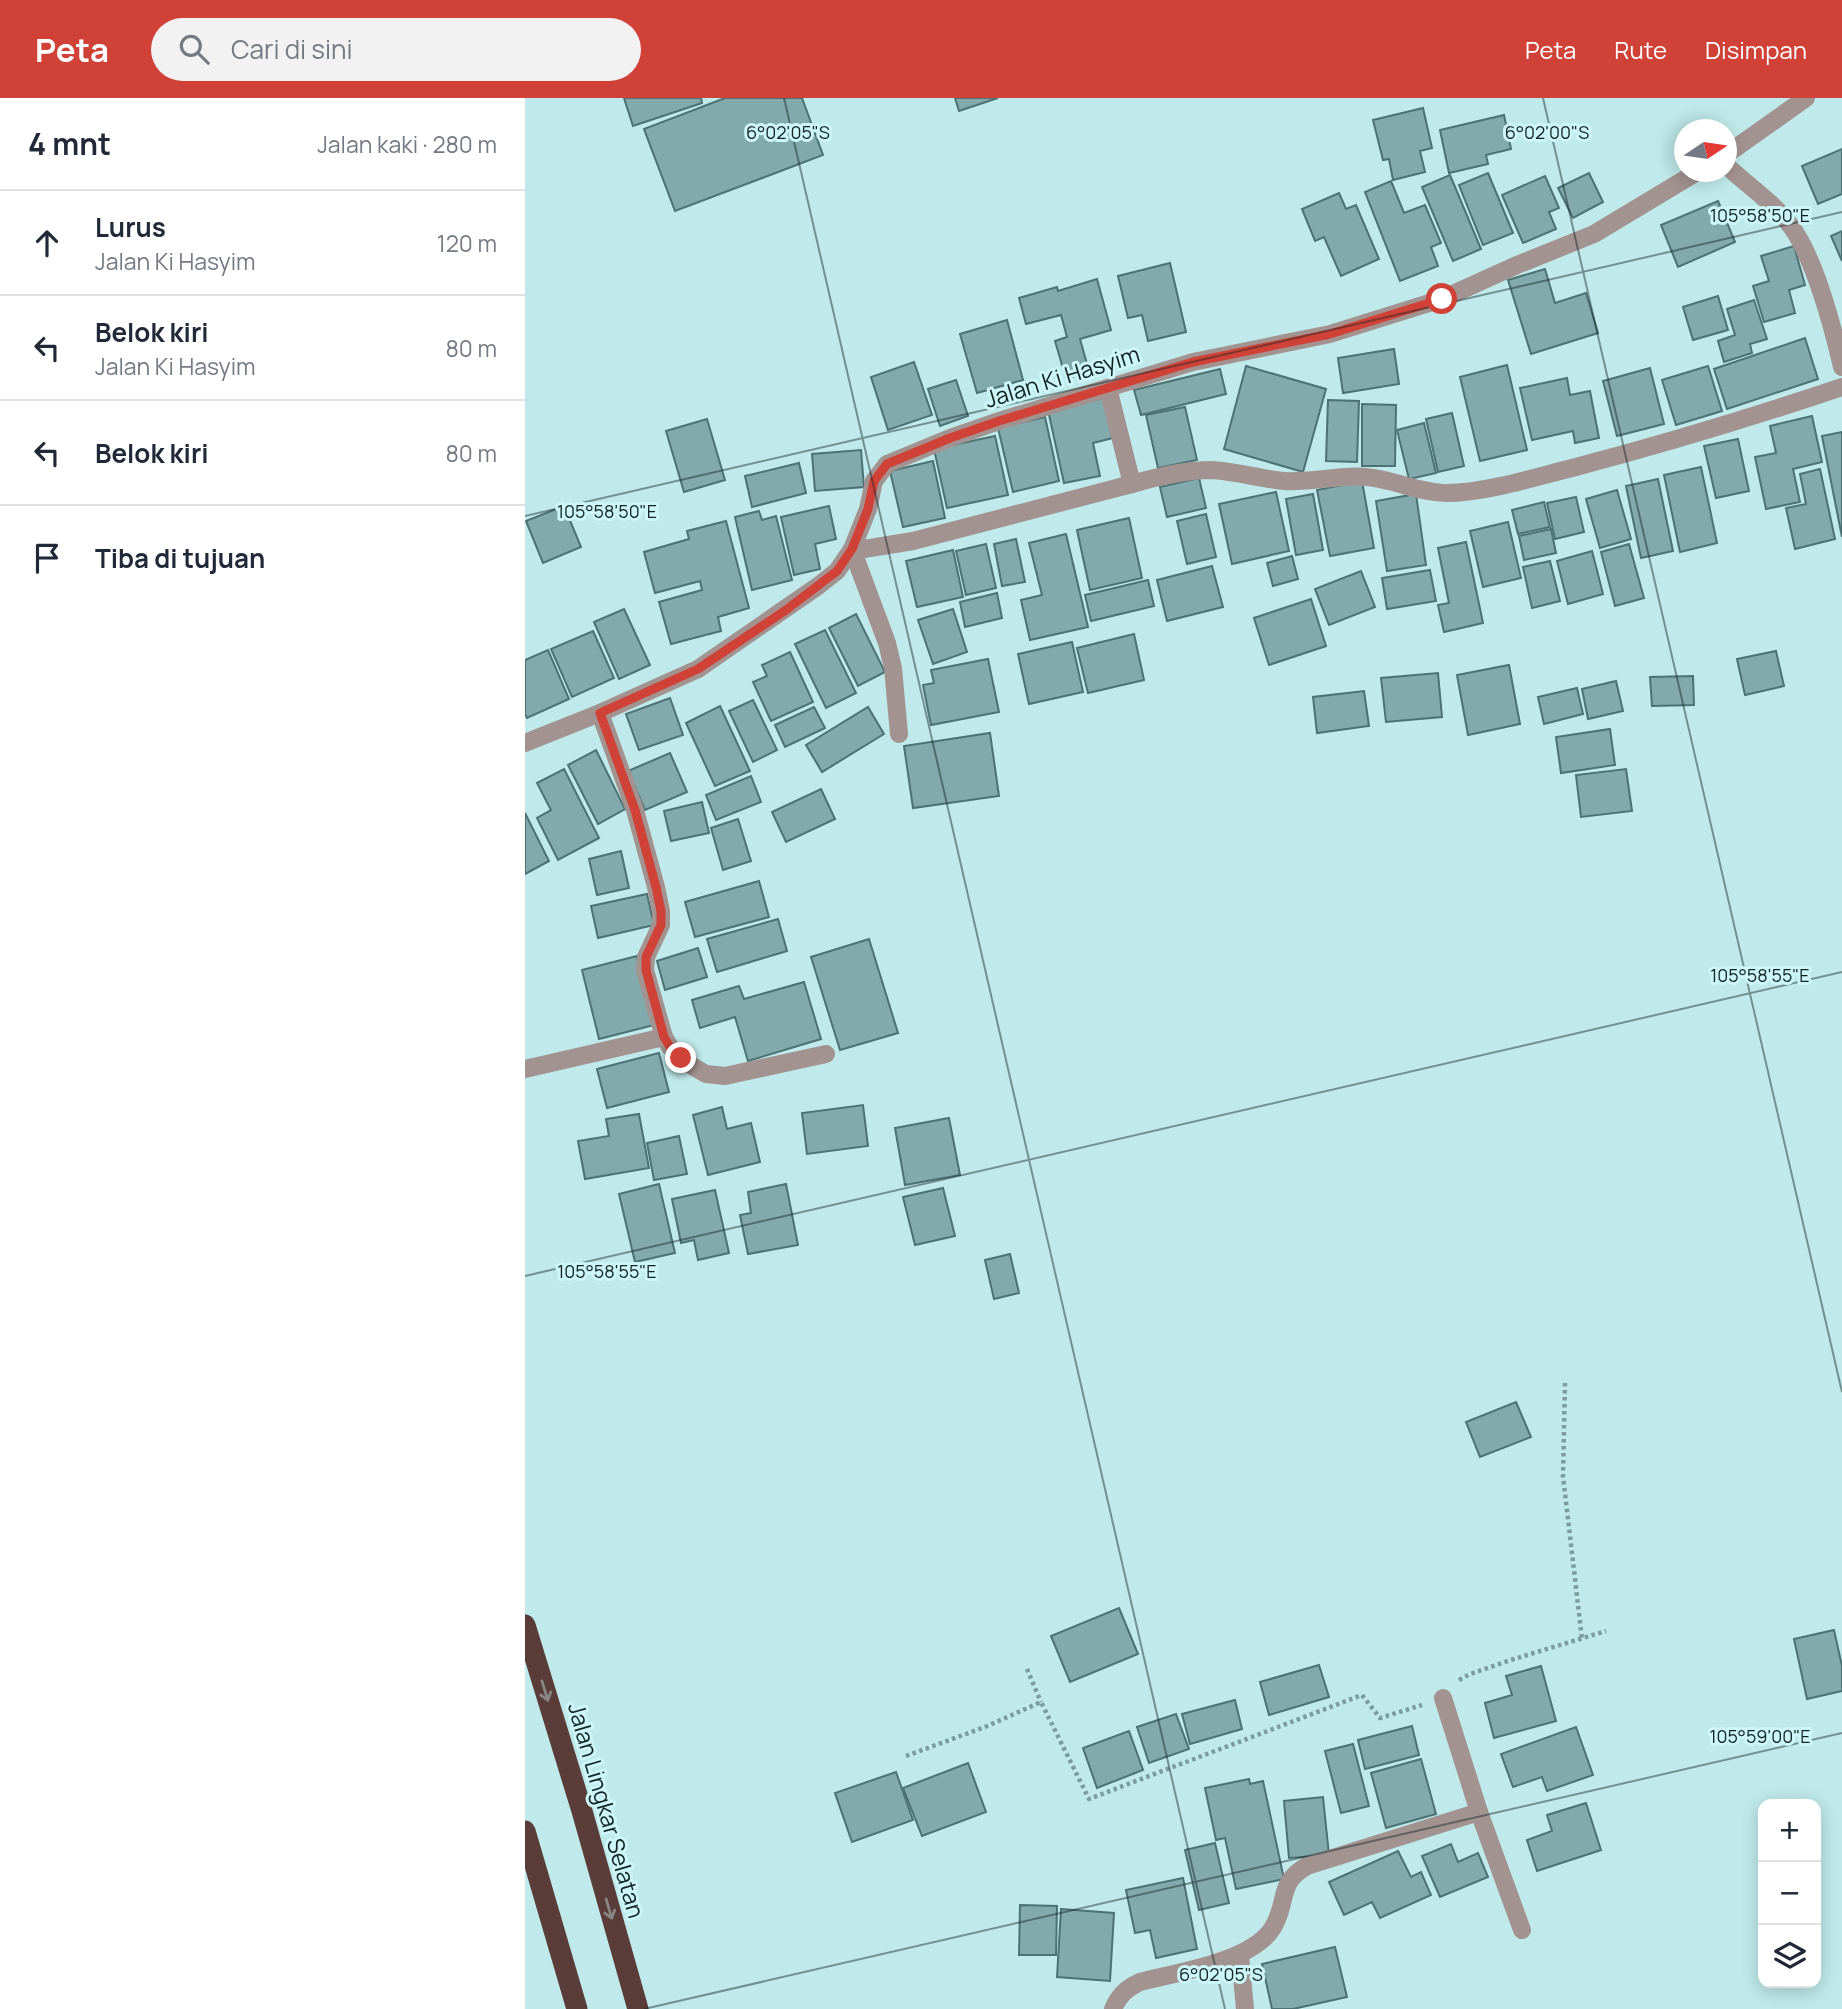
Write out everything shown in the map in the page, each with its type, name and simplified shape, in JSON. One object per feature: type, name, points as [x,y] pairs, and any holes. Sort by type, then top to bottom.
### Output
[{"type":"highway","name":"Jalan Lingkar Selatan","points":[[525,1625],[582,1811],[638,2009]]},
{"type":"highway","points":[[525,1831],[577,2009]]},
{"type":"street","points":[[1737,147],[1806,98]]},
{"type":"street","points":[[1737,175],[1790,224],[1803,246],[1825,305],[1842,367]]},
{"type":"street","name":"Jalan Ki Hasyim","points":[[525,743],[698,669],[786,610],[828,578],[837,571],[852,549],[868,509],[874,481],[887,464],[975,429],[1051,404],[1193,362],[1330,334],[1442,299],[1594,233],[1680,182]]},
{"type":"street","points":[[899,734],[893,668],[887,643],[852,549],[864,550],[913,541],[1132,484],[1193,471],[1212,470],[1285,481],[1375,478],[1417,489],[1448,493],[1484,488],[1590,463],[1736,423],[1842,387]]},
{"type":"street","points":[[1108,388],[1132,484]]},
{"type":"street","points":[[600,713],[635,810],[656,887],[661,925],[646,957],[646,970],[664,1037],[670,1047],[706,1074],[725,1076],[826,1054]]},
{"type":"street","points":[[525,1069],[664,1037]]},
{"type":"street","points":[[1443,1698],[1479,1812],[1523,1930]]},
{"type":"street","points":[[1113,2009],[1129,1987],[1230,1959],[1265,1938],[1278,1918],[1287,1885],[1297,1871],[1479,1812]]},
{"type":"street","points":[[1240,1955],[1245,2009]]},
{"type":"path","points":[[1565,1383],[1563,1476],[1582,1639]]},
{"type":"path","points":[[1027,1669],[1089,1799],[1361,1695],[1380,1718],[1443,1698],[1454,1683],[1470,1674],[1607,1631]]},
{"type":"path","points":[[906,1756],[985,1727],[1041,1702]]},
{"type":"building","points":[[624,98],[701,98],[702,103],[633,126]]},
{"type":"building","points":[[725,98],[802,98],[823,155],[675,211],[644,129]]},
{"type":"building","points":[[955,98],[998,98],[959,111]]},
{"type":"building","points":[[1423,108],[1432,148],[1420,151],[1425,172],[1393,180],[1389,159],[1383,160],[1373,120]]},
{"type":"building","points":[[1504,115],[1511,149],[1486,155],[1488,164],[1449,173],[1440,130]]},
{"type":"building","points":[[1842,149],[1842,194],[1818,204],[1802,166]]},
{"type":"building","points":[[1488,173],[1513,233],[1483,245],[1459,185]]},
{"type":"building","points":[[1589,173],[1603,202],[1573,218],[1558,188]]},
{"type":"building","points":[[1450,175],[1481,249],[1453,261],[1422,187]]},
{"type":"building","points":[[1545,176],[1559,208],[1549,212],[1556,229],[1523,243],[1502,195]]},
{"type":"building","points":[[1391,181],[1404,213],[1425,205],[1441,243],[1431,247],[1438,266],[1400,281],[1365,192]]},
{"type":"building","points":[[1339,193],[1346,209],[1356,205],[1379,259],[1341,276],[1324,237],[1315,241],[1302,209]]},
{"type":"building","points":[[1718,201],[1735,242],[1678,267],[1661,225]]},
{"type":"building","points":[[1842,231],[1842,261],[1831,236]]},
{"type":"building","points":[[1794,246],[1805,285],[1789,290],[1795,313],[1764,322],[1753,286],[1769,281],[1761,256]]},
{"type":"building","points":[[1170,263],[1186,332],[1148,341],[1142,315],[1128,318],[1118,276]]},
{"type":"building","points":[[1545,269],[1555,303],[1586,293],[1598,333],[1531,354],[1508,280]]},
{"type":"building","points":[[1097,279],[1111,330],[1080,339],[1089,371],[1066,379],[1055,341],[1067,337],[1061,315],[1026,324],[1019,298],[1057,287],[1058,291]]},
{"type":"building","points":[[1718,296],[1728,330],[1693,340],[1683,307]]},
{"type":"building","points":[[1754,300],[1767,339],[1750,344],[1752,353],[1724,362],[1718,341],[1735,335],[1727,309]]},
{"type":"building","points":[[1007,320],[1023,380],[977,393],[960,334]]},
{"type":"building","points":[[1805,338],[1818,379],[1727,409],[1714,369]]},
{"type":"building","points":[[1394,349],[1399,384],[1343,393],[1338,358]]},
{"type":"building","points":[[914,362],[932,415],[888,430],[871,377]]},
{"type":"building","points":[[1507,365],[1527,450],[1480,461],[1460,377]]},
{"type":"building","points":[[1246,366],[1326,389],[1303,472],[1224,449]]},
{"type":"building","points":[[1708,366],[1722,411],[1676,425],[1662,380]]},
{"type":"building","points":[[1650,368],[1664,424],[1617,436],[1603,381]]},
{"type":"building","points":[[1220,369],[1226,394],[1141,415],[1134,390]]},
{"type":"building","points":[[1567,378],[1570,395],[1590,391],[1599,438],[1575,443],[1573,431],[1532,440],[1520,388]]},
{"type":"building","points":[[956,380],[968,416],[940,426],[928,389]]},
{"type":"building","points":[[1104,398],[1113,438],[1093,443],[1100,476],[1064,483],[1048,410]]},
{"type":"building","points":[[1328,400],[1359,401],[1357,462],[1326,461]]},
{"type":"building","points":[[1362,404],[1396,405],[1395,466],[1362,466]]},
{"type":"building","points":[[1185,407],[1197,460],[1158,468],[1146,415]]},
{"type":"building","points":[[1452,413],[1464,466],[1438,472],[1426,419]]},
{"type":"building","points":[[1812,416],[1822,462],[1793,469],[1800,502],[1766,509],[1755,457],[1776,453],[1770,426]]},
{"type":"building","points":[[1045,417],[1059,481],[1013,492],[998,428]]},
{"type":"building","points":[[707,419],[725,480],[684,492],[666,431]]},
{"type":"building","points":[[1424,423],[1436,473],[1409,479],[1397,430]]},
{"type":"building","points":[[1842,432],[1842,537],[1822,436]]},
{"type":"building","points":[[995,436],[1008,495],[947,508],[934,449]]},
{"type":"building","points":[[1738,439],[1749,491],[1716,498],[1704,446]]},
{"type":"building","points":[[861,450],[864,487],[815,491],[812,454]]},
{"type":"building","points":[[933,461],[945,518],[903,527],[890,471]]},
{"type":"building","points":[[799,463],[806,493],[752,507],[745,476]]},
{"type":"building","points":[[1701,467],[1717,543],[1680,552],[1664,475]]},
{"type":"building","points":[[1820,469],[1835,539],[1795,549],[1786,508],[1806,504],[1800,474]]},
{"type":"building","points":[[1199,478],[1206,508],[1167,517],[1160,487]]},
{"type":"building","points":[[1658,479],[1673,551],[1641,558],[1626,486]]},
{"type":"building","points":[[1362,481],[1374,548],[1330,556],[1317,490]]},
{"type":"building","points":[[1617,490],[1631,539],[1600,548],[1586,499]]},
{"type":"building","points":[[1276,492],[1289,551],[1232,564],[1219,504]]},
{"type":"building","points":[[1313,494],[1323,550],[1296,555],[1286,499]]},
{"type":"building","points":[[1416,494],[1426,565],[1387,571],[1376,501]]},
{"type":"building","points":[[1576,497],[1584,532],[1555,539],[1547,503]]},
{"type":"building","points":[[1544,502],[1550,527],[1518,534],[1512,510]]},
{"type":"building","points":[[564,506],[581,547],[543,563],[526,521]]},
{"type":"building","points":[[829,506],[836,539],[815,544],[820,569],[794,575],[781,517]]},
{"type":"building","points":[[759,511],[762,520],[776,516],[792,580],[752,590],[735,517]]},
{"type":"building","points":[[1206,514],[1216,557],[1187,564],[1177,521]]},
{"type":"building","points":[[1129,518],[1142,578],[1090,590],[1077,530]]},
{"type":"building","points":[[726,521],[749,608],[718,617],[721,631],[671,644],[659,602],[702,590],[700,581],[655,593],[644,552],[689,539],[687,531]]},
{"type":"building","points":[[1508,522],[1521,578],[1483,587],[1470,531]]},
{"type":"building","points":[[1551,529],[1556,553],[1524,560],[1519,536]]},
{"type":"building","points":[[1066,534],[1088,627],[1030,640],[1021,600],[1042,595],[1029,543]]},
{"type":"building","points":[[1016,539],[1025,582],[1002,586],[994,544]]},
{"type":"building","points":[[1466,542],[1483,623],[1444,632],[1438,605],[1449,603],[1438,548]]},
{"type":"building","points":[[986,544],[996,588],[966,595],[956,551]]},
{"type":"building","points":[[1629,544],[1644,598],[1615,606],[1601,552]]},
{"type":"building","points":[[953,550],[963,597],[917,607],[906,561]]},
{"type":"building","points":[[1592,551],[1603,594],[1568,604],[1557,561]]},
{"type":"building","points":[[1292,556],[1298,579],[1273,586],[1267,563]]},
{"type":"building","points":[[1550,561],[1560,601],[1532,608],[1523,567]]},
{"type":"building","points":[[1212,566],[1223,607],[1167,621],[1157,580]]},
{"type":"building","points":[[1430,570],[1436,601],[1387,609],[1382,578]]},
{"type":"building","points":[[1361,571],[1375,607],[1329,625],[1315,589]]},
{"type":"building","points":[[1148,580],[1154,606],[1091,621],[1085,595]]},
{"type":"building","points":[[997,593],[1002,618],[965,627],[960,602]]},
{"type":"building","points":[[1311,599],[1326,646],[1269,665],[1254,618]]},
{"type":"building","points":[[624,609],[650,665],[619,679],[594,622]]},
{"type":"building","points":[[953,609],[967,652],[933,664],[918,620]]},
{"type":"building","points":[[856,614],[885,672],[858,686],[829,628]]},
{"type":"building","points":[[825,630],[856,693],[826,708],[795,644]]},
{"type":"building","points":[[593,631],[614,678],[572,697],[551,649]]},
{"type":"building","points":[[1134,634],[1144,680],[1088,693],[1077,648]]},
{"type":"building","points":[[1072,642],[1083,692],[1029,704],[1018,654]]},
{"type":"building","points":[[548,650],[569,699],[527,718],[525,660]]},
{"type":"building","points":[[1776,651],[1784,686],[1745,695],[1737,659]]},
{"type":"building","points":[[790,652],[813,702],[771,721],[753,682],[767,676],[762,665]]},
{"type":"building","points":[[988,659],[999,712],[931,725],[923,685],[934,683],[931,670]]},
{"type":"building","points":[[1509,665],[1520,724],[1468,735],[1457,675]]},
{"type":"building","points":[[1438,673],[1442,717],[1386,722],[1381,678]]},
{"type":"building","points":[[1693,676],[1694,705],[1652,706],[1650,677]]},
{"type":"building","points":[[1616,681],[1623,711],[1588,719],[1582,689]]},
{"type":"building","points":[[1577,688],[1583,714],[1544,724],[1538,697]]},
{"type":"building","points":[[1364,691],[1369,726],[1317,733],[1313,697]]},
{"type":"building","points":[[670,698],[683,735],[639,750],[626,714]]},
{"type":"building","points":[[753,700],[777,750],[753,762],[729,711]]},
{"type":"building","points":[[720,706],[750,771],[715,786],[686,723]]},
{"type":"building","points":[[814,707],[825,728],[785,747],[775,725]]},
{"type":"building","points":[[868,707],[884,734],[822,772],[806,745]]},
{"type":"building","points":[[1610,729],[1615,765],[1561,773],[1556,737]]},
{"type":"building","points":[[990,733],[999,796],[913,808],[904,746]]},
{"type":"building","points":[[596,750],[625,809],[598,824],[568,765]]},
{"type":"building","points":[[670,753],[687,792],[645,810],[628,771]]},
{"type":"building","points":[[564,769],[599,838],[558,860],[537,818],[551,810],[537,783]]},
{"type":"building","points":[[1626,769],[1632,811],[1581,817],[1576,775]]},
{"type":"building","points":[[751,776],[761,802],[716,820],[706,795]]},
{"type":"building","points":[[821,789],[835,819],[786,842],[772,812]]},
{"type":"building","points":[[702,802],[709,833],[671,841],[664,811]]},
{"type":"building","points":[[525,813],[549,861],[525,874]]},
{"type":"building","points":[[738,819],[751,861],[723,870],[711,828]]},
{"type":"building","points":[[621,851],[629,888],[597,895],[589,859]]},
{"type":"building","points":[[759,881],[769,917],[695,937],[685,902]]},
{"type":"building","points":[[647,894],[654,925],[598,938],[591,906]]},
{"type":"building","points":[[778,919],[787,951],[717,972],[707,939]]},
{"type":"building","points":[[869,939],[898,1033],[840,1050],[811,957]]},
{"type":"building","points":[[698,948],[707,977],[665,990],[657,961]]},
{"type":"building","points":[[637,956],[654,1025],[599,1039],[582,970]]},
{"type":"building","points":[[804,982],[821,1039],[748,1061],[735,1017],[700,1028],[692,1000],[739,986],[744,999]]},
{"type":"building","points":[[659,1053],[669,1092],[607,1108],[597,1069]]},
{"type":"building","points":[[863,1105],[868,1146],[807,1154],[802,1113]]},
{"type":"building","points":[[722,1107],[727,1129],[751,1123],[760,1162],[708,1175],[693,1115]]},
{"type":"building","points":[[639,1114],[649,1168],[585,1179],[578,1141],[609,1136],[606,1119]]},
{"type":"building","points":[[949,1118],[960,1175],[905,1185],[895,1128]]},
{"type":"building","points":[[679,1136],[687,1174],[654,1180],[647,1143]]},
{"type":"building","points":[[659,1184],[675,1253],[635,1262],[619,1194]]},
{"type":"building","points":[[786,1184],[798,1245],[748,1254],[740,1215],[751,1213],[748,1192]]},
{"type":"building","points":[[943,1188],[955,1236],[915,1245],[903,1197]]},
{"type":"building","points":[[715,1190],[729,1253],[698,1260],[694,1240],[681,1243],[672,1199]]},
{"type":"building","points":[[1010,1254],[1019,1293],[994,1299],[985,1260]]},
{"type":"building","points":[[1516,1402],[1531,1437],[1480,1457],[1466,1422]]},
{"type":"building","points":[[1119,1608],[1138,1654],[1070,1682],[1051,1636]]},
{"type":"building","points":[[1834,1630],[1842,1666],[1842,1691],[1807,1699],[1794,1639]]},
{"type":"building","points":[[1319,1665],[1329,1697],[1269,1715],[1260,1682]]},
{"type":"building","points":[[1541,1666],[1556,1721],[1494,1738],[1485,1703],[1512,1695],[1506,1676]]},
{"type":"building","points":[[1235,1700],[1242,1729],[1190,1744],[1182,1714]]},
{"type":"building","points":[[1176,1714],[1189,1749],[1149,1763],[1137,1727]]},
{"type":"building","points":[[1412,1726],[1419,1755],[1365,1769],[1358,1740]]},
{"type":"building","points":[[1576,1727],[1593,1775],[1547,1791],[1542,1777],[1513,1787],[1501,1754]]},
{"type":"building","points":[[1129,1731],[1143,1770],[1097,1788],[1083,1748]]},
{"type":"building","points":[[1353,1744],[1369,1806],[1341,1813],[1325,1751]]},
{"type":"building","points":[[1421,1759],[1436,1814],[1386,1828],[1371,1773]]},
{"type":"building","points":[[968,1763],[986,1812],[922,1836],[903,1788]]},
{"type":"building","points":[[896,1772],[913,1820],[852,1842],[835,1793]]},
{"type":"building","points":[[1249,1779],[1250,1784],[1263,1781],[1284,1879],[1236,1889],[1225,1838],[1216,1840],[1205,1788]]},
{"type":"building","points":[[1323,1797],[1329,1855],[1289,1858],[1284,1801]]},
{"type":"building","points":[[1586,1803],[1601,1850],[1537,1871],[1527,1840],[1552,1831],[1547,1815]]},
{"type":"building","points":[[1215,1843],[1229,1903],[1199,1910],[1185,1850]]},
{"type":"building","points":[[1451,1844],[1458,1862],[1478,1853],[1488,1877],[1440,1897],[1422,1856]]},
{"type":"building","points":[[1398,1851],[1411,1877],[1421,1872],[1431,1895],[1380,1918],[1372,1902],[1344,1915],[1329,1882]]},
{"type":"building","points":[[1183,1878],[1197,1949],[1156,1958],[1150,1930],[1135,1933],[1126,1890]]},
{"type":"building","points":[[1020,1905],[1057,1906],[1056,1955],[1019,1955]]},
{"type":"building","points":[[1061,1909],[1114,1913],[1110,1981],[1057,1977]]},
{"type":"building","points":[[1335,1947],[1347,1997],[1293,2009],[1272,2009],[1262,1964]]},
{"type":"route","points":[[681,1058],[664,1037],[646,970],[646,957],[661,925],[656,887],[635,810],[600,713],[698,669],[786,610],[837,571],[852,549],[868,509],[874,481],[887,464],[950,438],[1051,404],[1193,362],[1330,334],[1442,299]]}]
